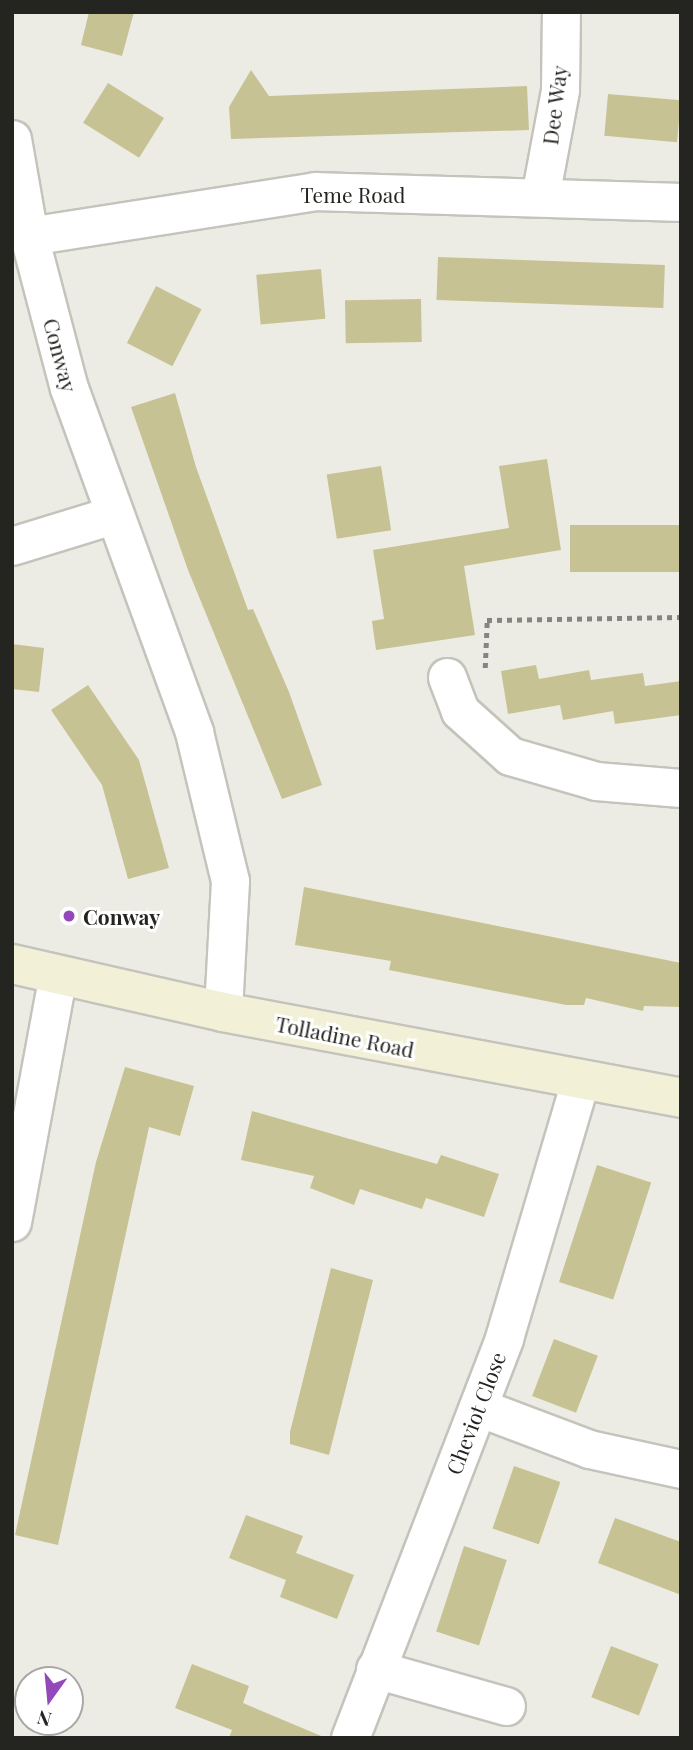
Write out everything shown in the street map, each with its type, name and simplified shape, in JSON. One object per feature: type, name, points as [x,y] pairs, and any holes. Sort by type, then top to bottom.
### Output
[{"type":"main road","name":"Tolladine Road","points":[[12,964],[223,1013],[580,1082],[681,1098]]},
{"type":"street","name":"Dee Way","points":[[540,197],[560,90],[561,12]]},
{"type":"street","name":"Conway","points":[[12,139],[29,236],[69,388],[194,732],[230,881],[223,1013]]},
{"type":"street","name":"Teme Road","points":[[29,236],[315,191],[681,202]]},
{"type":"street","points":[[12,546],[113,515]]},
{"type":"street","points":[[447,677],[460,711],[510,756],[596,781],[681,788]]},
{"type":"street","points":[[12,1222],[58,975]]},
{"type":"street","name":"Cheviot Close","points":[[350,1738],[478,1408],[580,1082]]},
{"type":"street","points":[[478,1408],[589,1449],[681,1469]]},
{"type":"street","points":[[375,1669],[506,1706]]},
{"type":"path","points":[[447,677],[485,668],[487,620],[681,617]]},
{"type":"building","points":[[89,12],[134,12],[122,56],[81,45]]},
{"type":"building","points":[[251,70],[269,96],[527,86],[529,130],[231,139],[229,107]]},
{"type":"building","points":[[108,83],[164,118],[139,158],[83,123]]},
{"type":"building","points":[[608,94],[681,100],[677,142],[604,136]]},
{"type":"building","points":[[438,257],[665,265],[663,308],[436,300]]},
{"type":"building","points":[[321,269],[325,319],[261,324],[256,275]]},
{"type":"building","points":[[156,286],[201,309],[172,366],[127,343]]},
{"type":"building","points":[[421,299],[422,342],[346,343],[345,300]]},
{"type":"building","points":[[175,393],[196,467],[248,610],[253,609],[289,692],[322,785],[282,799],[188,570],[131,407]]},
{"type":"building","points":[[547,459],[561,550],[464,566],[475,635],[376,650],[372,621],[384,619],[373,550],[509,528],[499,466]]},
{"type":"building","points":[[381,466],[391,530],[337,539],[327,475]]},
{"type":"building","points":[[570,525],[681,525],[681,572],[570,572]]},
{"type":"building","points":[[12,644],[44,648],[39,692],[12,689]]},
{"type":"building","points":[[536,665],[539,679],[589,670],[591,680],[643,673],[645,686],[681,681],[681,715],[615,724],[613,711],[563,720],[560,705],[508,714],[501,671]]},
{"type":"building","points":[[88,685],[139,760],[169,868],[128,879],[102,785],[51,710]]},
{"type":"building","points":[[304,887],[681,963],[681,1007],[644,1006],[643,1011],[586,998],[584,1005],[566,1005],[389,970],[391,961],[295,945]]},
{"type":"building","points":[[125,1067],[194,1086],[180,1136],[149,1127],[58,1545],[15,1535],[96,1162]]},
{"type":"building","points":[[252,1111],[437,1164],[441,1155],[499,1174],[484,1217],[426,1198],[422,1209],[360,1189],[354,1205],[310,1188],[314,1176],[241,1160]]},
{"type":"building","points":[[597,1165],[651,1183],[613,1300],[559,1282]]},
{"type":"building","points":[[331,1268],[373,1280],[329,1455],[290,1444],[290,1432]]},
{"type":"building","points":[[554,1339],[598,1356],[576,1413],[532,1396]]},
{"type":"building","points":[[514,1466],[560,1482],[539,1544],[493,1528]]},
{"type":"building","points":[[246,1515],[303,1536],[296,1553],[354,1575],[337,1619],[280,1597],[286,1580],[229,1558]]},
{"type":"building","points":[[615,1518],[681,1542],[681,1595],[598,1563]]},
{"type":"building","points":[[464,1546],[507,1560],[479,1646],[436,1632]]},
{"type":"building","points":[[611,1646],[659,1664],[639,1716],[591,1697]]},
{"type":"building","points":[[192,1664],[249,1686],[243,1703],[326,1738],[229,1738],[232,1730],[175,1708]]},
{"type":"place","name":"Conway","points":[[69,916]]}]
